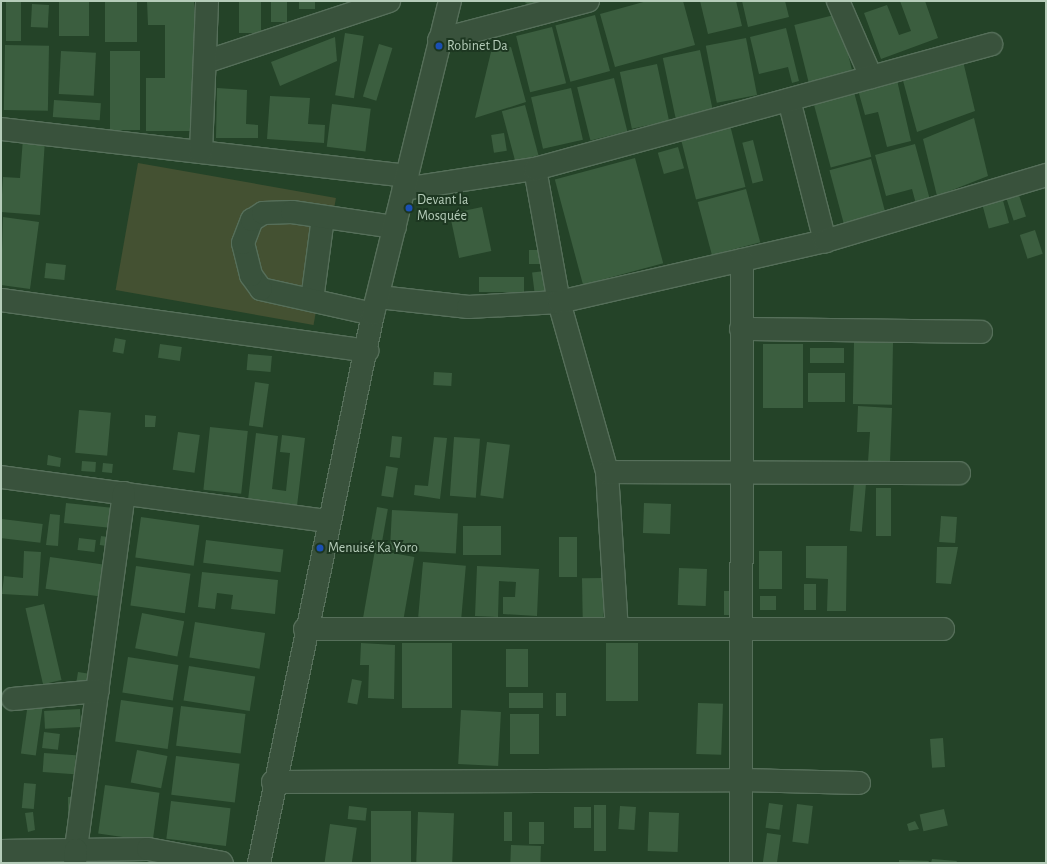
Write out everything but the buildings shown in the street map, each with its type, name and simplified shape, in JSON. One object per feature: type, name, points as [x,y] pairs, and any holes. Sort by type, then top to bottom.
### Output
[{"type":"street","points":[[201,152],[207,1]]},
{"type":"street","points":[[205,62],[330,11],[389,1]]},
{"type":"street","points":[[259,863],[273,782],[328,521],[376,305],[439,40],[450,1]]},
{"type":"street","points":[[439,40],[588,1]]},
{"type":"street","points":[[838,1],[870,77]]},
{"type":"street","points":[[1,129],[201,152],[406,183],[535,169],[991,44]]},
{"type":"street","points":[[789,100],[825,240]]},
{"type":"street","points":[[535,169],[559,302],[607,472],[617,629]]},
{"type":"street","points":[[395,227],[323,218],[292,212],[263,213],[252,220],[243,242],[251,275],[261,289],[312,300],[376,305],[468,307],[559,302],[825,240],[1046,175]]},
{"type":"street","points":[[312,300],[323,218]]},
{"type":"street","points":[[741,863],[742,260]]},
{"type":"street","points":[[1,300],[367,351]]},
{"type":"street","points":[[742,329],[981,332]]},
{"type":"street","points":[[607,472],[959,473]]},
{"type":"street","points":[[1,477],[328,521]]},
{"type":"street","points":[[75,857],[124,493]]},
{"type":"street","points":[[305,629],[943,629]]},
{"type":"street","points":[[13,699],[98,691]]},
{"type":"street","points":[[273,782],[741,780],[859,783]]},
{"type":"street","points":[[1,851],[75,857],[148,849],[222,863]]},
{"type":"green space","points":[[138,163],[336,198],[314,325],[116,290]]},
{"type":"place","name":"Robinet Da","points":[[439,46]]},
{"type":"place","name":"Devant la Mosquée","points":[[409,208]]},
{"type":"place","name":"Menuisé Ka Yoro","points":[[320,548]]}]
